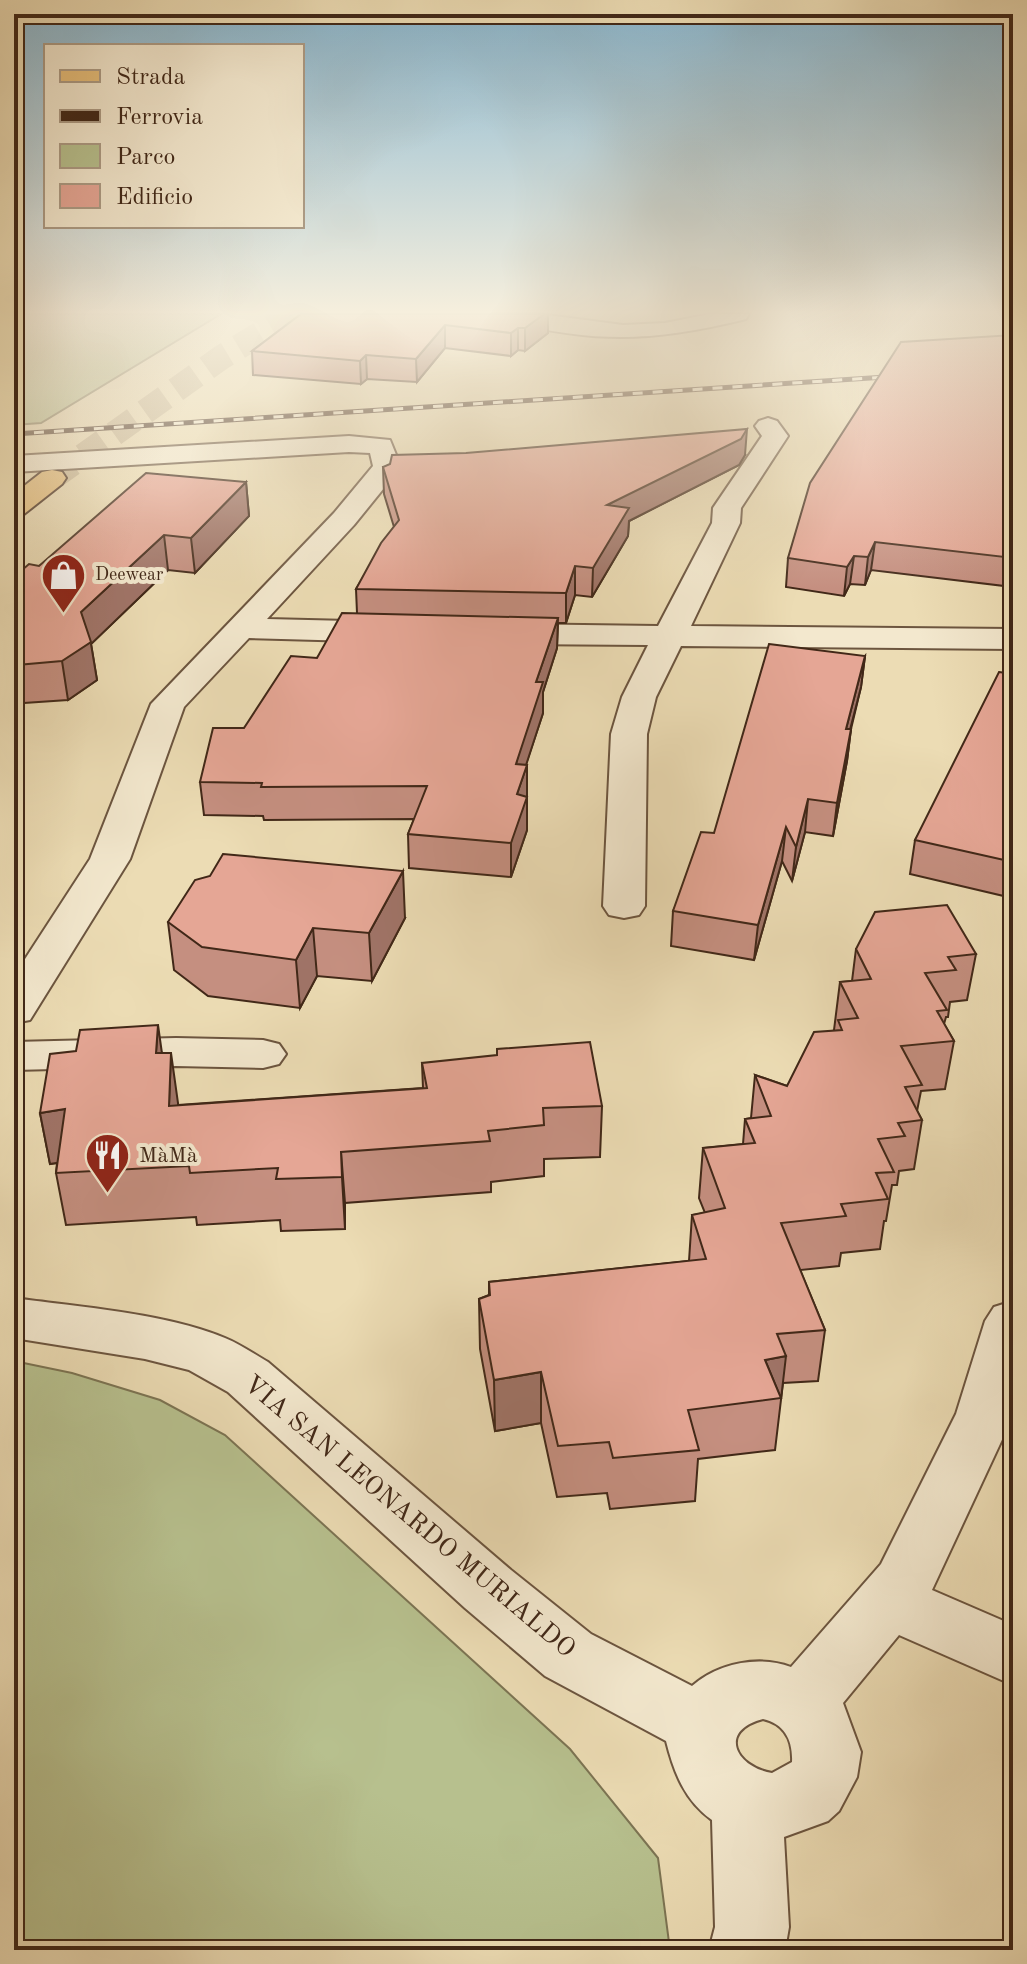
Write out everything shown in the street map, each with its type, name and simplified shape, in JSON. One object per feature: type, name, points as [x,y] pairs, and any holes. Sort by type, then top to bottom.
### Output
[{"type":"main road","points":[[14,508],[52,478]]},
{"type":"street","points":[[624,906],[629,734],[639,697],[726,523],[727,508],[775,436],[768,426]]},
{"type":"street","points":[[14,464],[349,444],[381,446],[387,467],[344,519],[168,704],[110,859],[14,1010]]},
{"type":"street","points":[[240,628],[415,632]]},
{"type":"street","points":[[463,633],[669,638],[1013,639]]},
{"type":"street","points":[[14,1056],[176,1052],[263,1054]]},
{"type":"street","name":"VIA SAN LEONARDO MURIALDO","points":[[14,1318],[145,1338],[205,1353],[248,1377],[488,1589],[568,1655],[702,1725]]},
{"type":"street","points":[[801,1704],[904,1583],[985,1414],[1013,1321]]},
{"type":"street","points":[[889,1601],[1013,1656]]},
{"type":"street","points":[[763,1689],[782,1693],[801,1704],[816,1719],[825,1738],[828,1758],[823,1777],[810,1793],[791,1804],[770,1807],[747,1802],[729,1793],[714,1779],[703,1762],[700,1744],[702,1725],[710,1709],[724,1697],[742,1690],[763,1689]]},
{"type":"street","points":[[747,1802],[752,1927],[747,1950]]},
{"type":"green space","points":[[14,406],[70,406],[41,423],[14,425]]},
{"type":"green space","points":[[14,1361],[72,1373],[160,1400],[225,1435],[570,1749],[658,1858],[670,1950],[14,1950]]},
{"type":"building","points":[[860,406],[1013,406],[1013,558],[875,542],[868,557],[854,556],[847,567],[788,558],[810,483]]},
{"type":"building","points":[[747,429],[741,439],[607,505],[629,508],[593,568],[575,566],[566,593],[356,589],[381,543],[399,520],[383,467],[390,464],[392,455],[466,453]]},
{"type":"building","points":[[146,473],[246,482],[191,538],[164,535],[81,612],[91,642],[62,661],[17,665],[14,668],[14,577],[29,564],[39,566]]},
{"type":"building","points":[[342,613],[558,618],[536,682],[543,682],[516,764],[527,765],[517,794],[527,797],[511,843],[408,834],[427,786],[261,787],[262,783],[200,782],[213,728],[244,728],[291,656],[317,658]]},
{"type":"building","points":[[769,644],[865,656],[846,729],[851,729],[837,803],[808,799],[796,847],[786,827],[758,925],[673,911],[701,832],[714,833]]},
{"type":"building","points":[[999,672],[1013,674],[1013,862],[915,840]]},
{"type":"building","points":[[223,854],[403,871],[369,933],[313,928],[296,960],[202,947],[168,922],[195,880],[210,876]]},
{"type":"building","points":[[947,905],[976,954],[948,957],[956,970],[925,973],[947,1010],[937,1011],[954,1041],[901,1046],[922,1085],[905,1087],[922,1120],[898,1123],[905,1136],[878,1139],[894,1172],[876,1173],[888,1199],[841,1204],[846,1216],[781,1223],[825,1330],[777,1334],[786,1356],[765,1360],[781,1398],[688,1410],[699,1450],[613,1458],[609,1442],[558,1446],[541,1372],[494,1380],[479,1299],[490,1295],[489,1282],[706,1259],[692,1215],[725,1208],[703,1148],[755,1143],[745,1119],[771,1116],[755,1075],[787,1086],[814,1032],[842,1030],[838,1020],[858,1018],[840,982],[871,979],[856,949],[875,912]]},
{"type":"building","points":[[158,1025],[156,1053],[171,1053],[169,1106],[427,1088],[422,1063],[497,1055],[497,1049],[590,1042],[602,1106],[543,1108],[544,1125],[488,1131],[490,1141],[341,1152],[342,1177],[276,1179],[278,1168],[190,1173],[189,1166],[56,1173],[65,1109],[40,1113],[50,1054],[76,1051],[80,1030]]},
{"type":"tunnel","points":[[52,478],[154,406]]},
{"type":"railway","points":[[14,434],[448,406]]},
{"type":"place","name":"Deewear","points":[[64,614]]},
{"type":"place","name":"MàMà","points":[[108,1195]]}]
